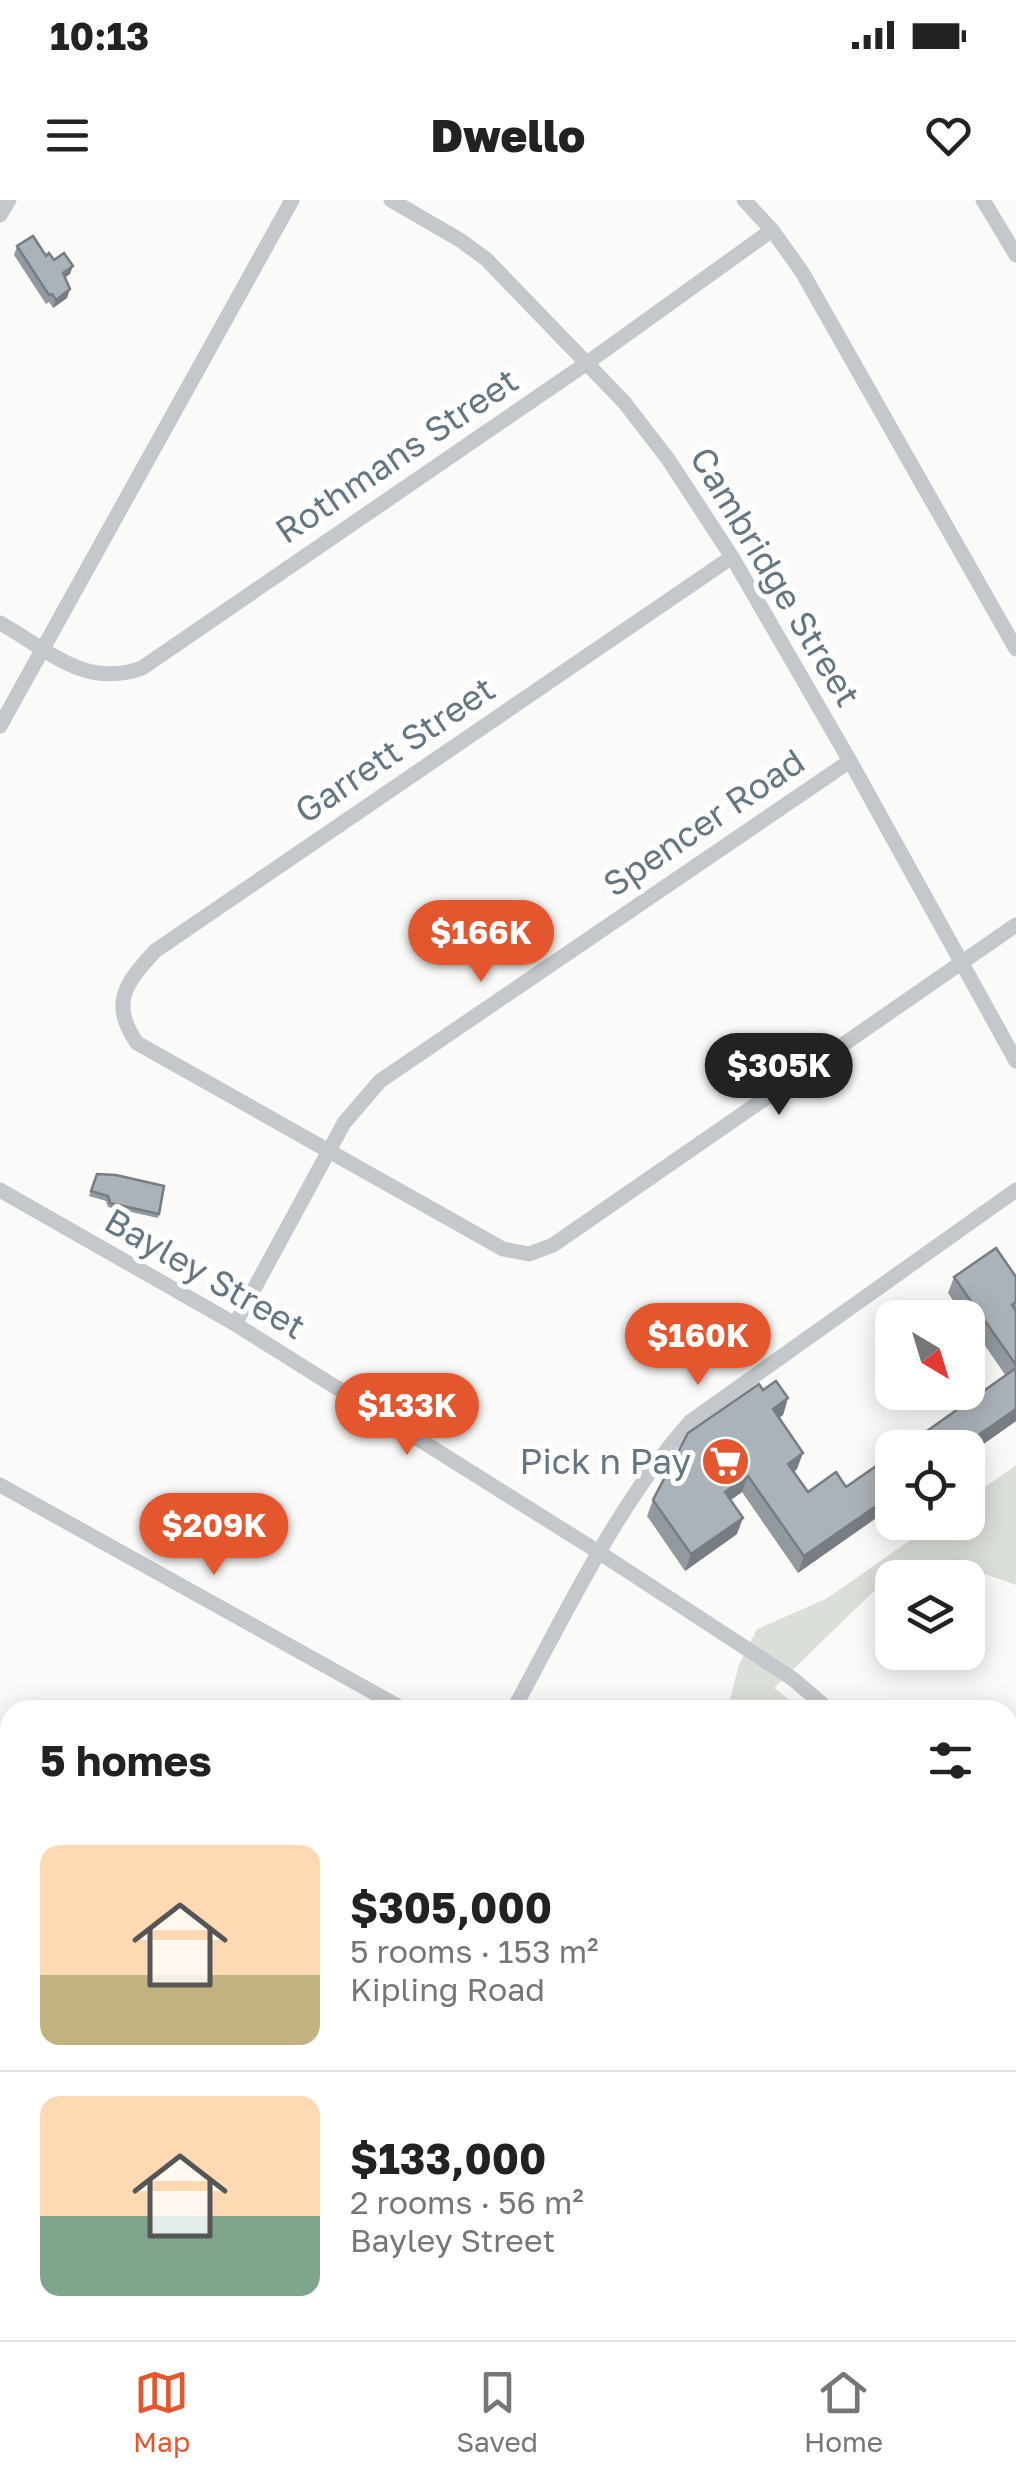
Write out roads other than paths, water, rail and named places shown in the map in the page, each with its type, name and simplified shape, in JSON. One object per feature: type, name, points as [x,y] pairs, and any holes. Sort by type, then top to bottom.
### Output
[{"type":"street","points":[[0,216],[9,200]]},
{"type":"street","points":[[0,726],[292,200]]},
{"type":"street","name":"Cambridge Street","points":[[391,200],[486,259],[624,402],[668,459],[732,558],[850,761],[1016,1061]]},
{"type":"street","points":[[744,200],[802,272],[1016,650]]},
{"type":"street","points":[[984,200],[1016,255]]},
{"type":"street","name":"Rothmans Street","points":[[0,623],[92,674],[118,675],[142,668],[588,363],[772,230]]},
{"type":"street","name":"Garrett Street","points":[[328,1150],[146,1050],[128,1030],[123,1016],[125,989],[155,952],[732,558]]},
{"type":"street","name":"Spencer Road","points":[[234,1324],[328,1150],[358,1104],[380,1081],[850,761]]},
{"type":"street","points":[[328,1150],[493,1244],[520,1254],[552,1245],[1016,925]]},
{"type":"street","name":"Bayley Street","points":[[0,1190],[234,1324],[600,1553],[793,1679],[817,1700]]},
{"type":"street","points":[[519,1700],[652,1468],[691,1421],[1016,1190]]},
{"type":"street","points":[[0,1485],[387,1700]]},
{"type":"place","name":"Pick n Pay","points":[[726,1462]]}]
